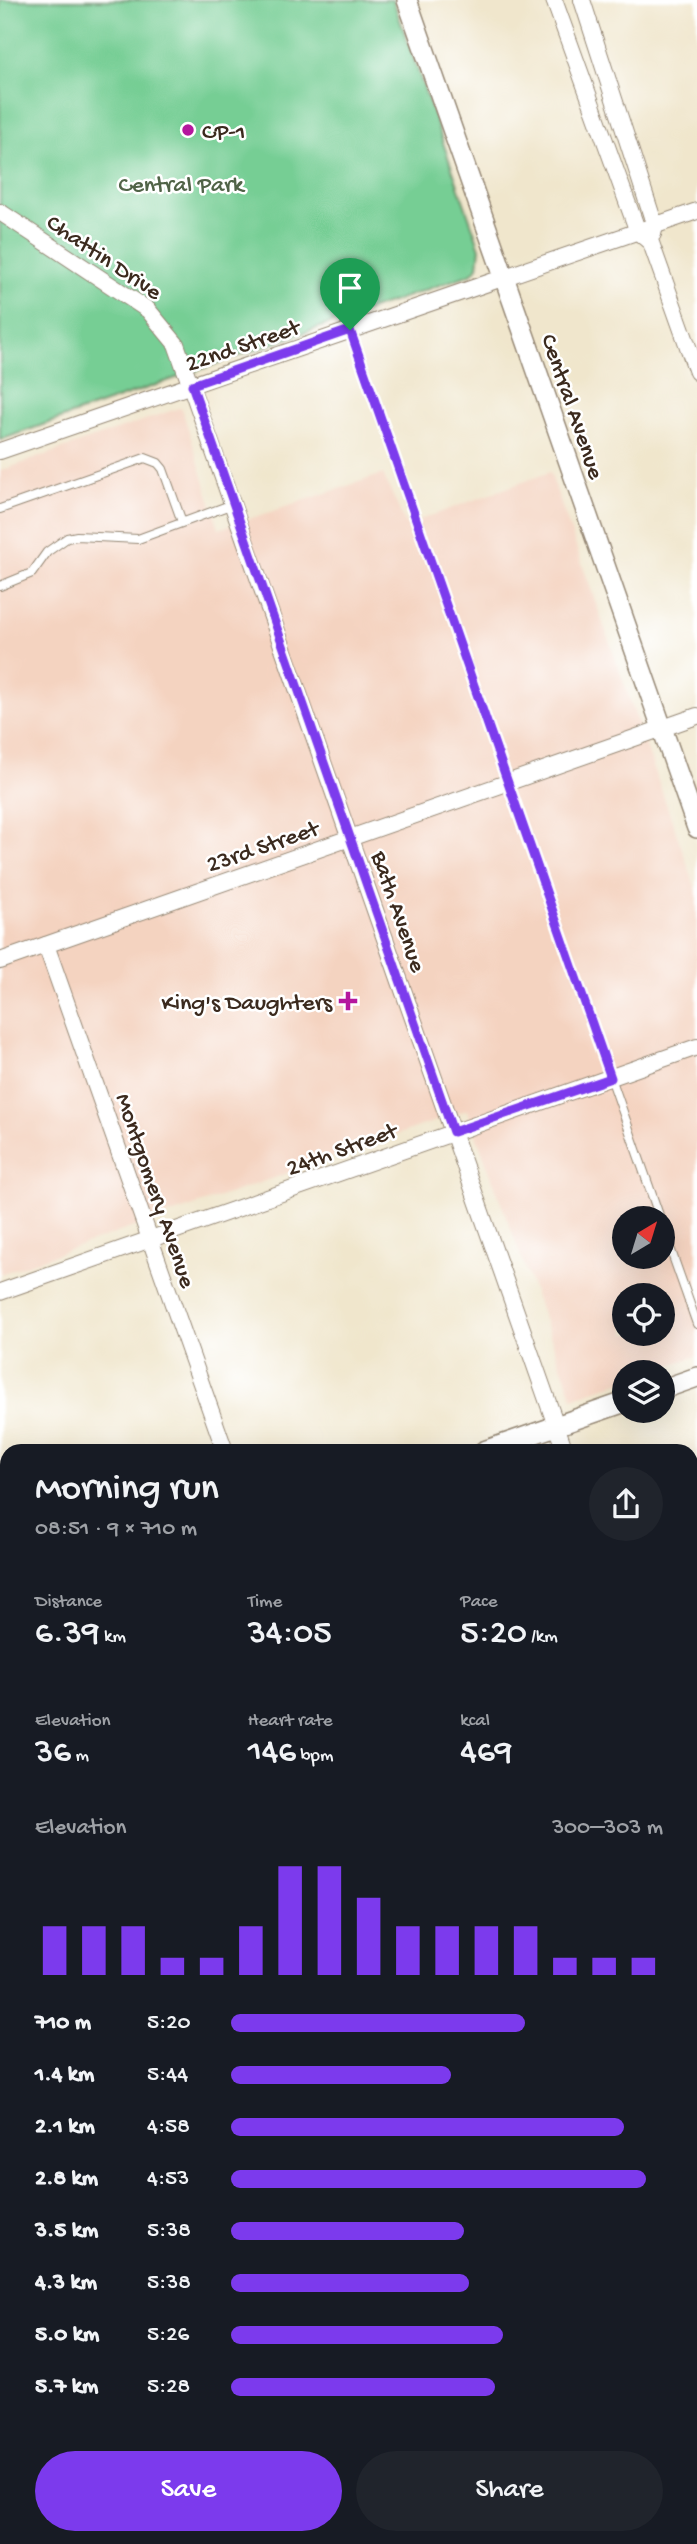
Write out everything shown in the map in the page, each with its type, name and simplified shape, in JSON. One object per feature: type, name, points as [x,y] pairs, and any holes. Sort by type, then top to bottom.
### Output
[{"type":"street","name":"Central Avenue","points":[[407,0],[697,828]]},
{"type":"street","points":[[554,0],[638,232],[651,243],[697,372]]},
{"type":"street","points":[[582,0],[655,226],[651,243]]},
{"type":"street","name":"22nd Street","points":[[0,451],[697,211]]},
{"type":"street","name":"Chattin Drive","points":[[0,212],[160,321],[176,344],[192,385]]},
{"type":"street","name":"Bath Avenue","points":[[192,385],[563,1444]]},
{"type":"street","name":"23rd Street","points":[[0,961],[697,716]]},
{"type":"street","name":"Montgomery Avenue","points":[[46,945],[223,1444]]},
{"type":"street","name":"24th Street","points":[[0,1292],[697,1047]]},
{"type":"street","points":[[675,1385],[697,1377]]},
{"type":"street","points":[[503,1444],[612,1406]]},
{"type":"lane","points":[[350,330],[656,1206]]},
{"type":"lane","points":[[0,509],[145,458],[152,459],[163,469],[182,523]]},
{"type":"lane","points":[[0,586],[32,573],[47,552],[67,538],[138,538],[233,503]]},
{"type":"lane","points":[[676,1265],[697,1324]]},
{"type":"shaded area","name":"King's Daughters","points":[[179,408],[182,409],[219,529],[383,474],[406,525],[550,472],[697,892],[697,1356],[675,1363],[675,1360],[612,1360],[612,1384],[573,1398],[467,1110],[0,1274],[0,471]]},
{"type":"green space","name":"Central Park","points":[[0,0],[393,0],[480,248],[478,267],[471,274],[0,440]]},
{"type":"place","name":"CP-1","points":[[188,130]]},
{"type":"place","name":"King's Daughters","points":[[348,1001]]},
{"type":"route","points":[[350,330],[611,1078],[453,1132],[192,385],[350,330]]}]
